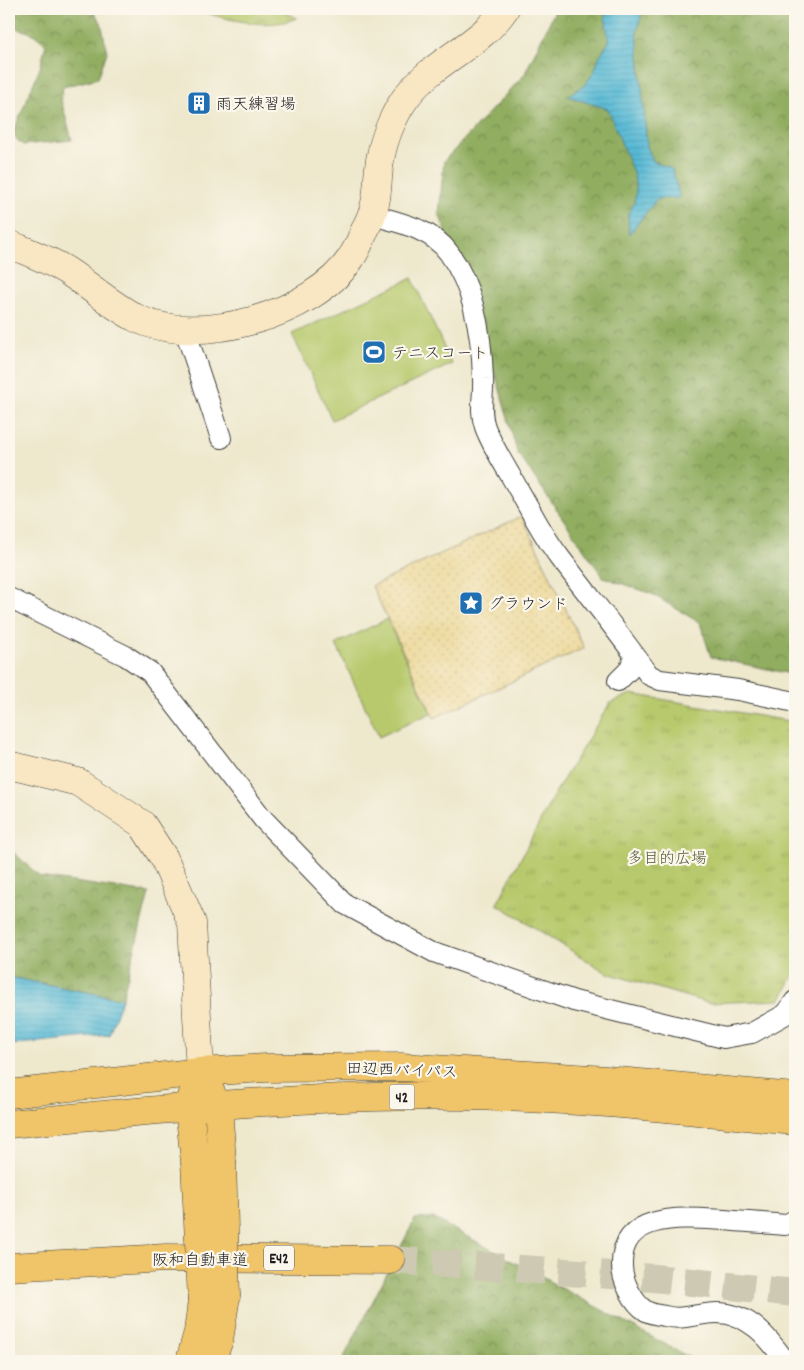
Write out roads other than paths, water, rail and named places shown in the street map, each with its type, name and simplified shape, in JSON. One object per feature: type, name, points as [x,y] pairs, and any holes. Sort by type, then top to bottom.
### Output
[{"type":"highway","name":"田辺西バイパス","points":[[9,1094],[200,1072],[266,1068],[401,1067],[607,1080],[795,1097]]},
{"type":"highway","points":[[190,1361],[198,1332],[214,1298],[222,1161],[218,1106],[200,1072]]},
{"type":"highway","points":[[200,1072],[189,1108],[219,1340],[211,1361]]},
{"type":"highway","name":"田辺西バイパス","points":[[9,1124],[296,1099],[460,1096],[618,1103],[795,1121]]},
{"type":"highway","points":[[9,1280],[166,1258]]},
{"type":"highway","name":"阪和自動車道","points":[[9,1267],[166,1258],[391,1260]]},
{"type":"street","points":[[9,244],[66,271],[104,299],[137,319],[165,327],[185,330],[215,328],[257,319],[299,303],[328,282],[351,259],[372,215],[379,182],[381,155],[392,121],[407,96],[422,80],[449,58],[478,39],[505,9]]},
{"type":"street","points":[[372,215],[410,225],[448,250],[467,288],[477,322],[483,356],[484,394],[481,412],[492,444],[557,553],[649,675],[660,680],[738,690],[795,702]]},
{"type":"street","points":[[185,330],[221,438]]},
{"type":"street","points":[[9,598],[126,656],[150,672],[263,819],[345,904],[425,948],[574,1001],[724,1038],[752,1033],[786,1014],[795,1001]]},
{"type":"street","points":[[635,656],[629,670],[618,681],[649,675]]},
{"type":"street","points":[[9,765],[78,782],[142,824],[164,858],[192,923],[200,1072]]},
{"type":"street","points":[[785,1361],[770,1339],[746,1320],[718,1313],[678,1320],[647,1312],[635,1298],[622,1276],[622,1255],[629,1237],[652,1223],[675,1217],[785,1225],[795,1220]]},
{"type":"water","points":[[604,9],[643,9],[637,32],[647,146],[653,161],[672,169],[680,198],[657,199],[629,234],[628,214],[634,203],[636,193],[634,175],[608,109],[567,96],[585,85],[594,72],[600,55],[609,42]]},
{"type":"water","points":[[9,977],[122,999],[109,1035],[9,1045]]},
{"type":"tunnel","points":[[391,1260],[654,1278],[795,1293]]},
{"type":"place","name":"雨天練習場","points":[[199,103]]},
{"type":"place","name":"テニスコート","points":[[374,352]]},
{"type":"place","name":"グラウンド","points":[[471,603]]},
{"type":"park label","name":"多目的広場","points":[[667,857]]}]
